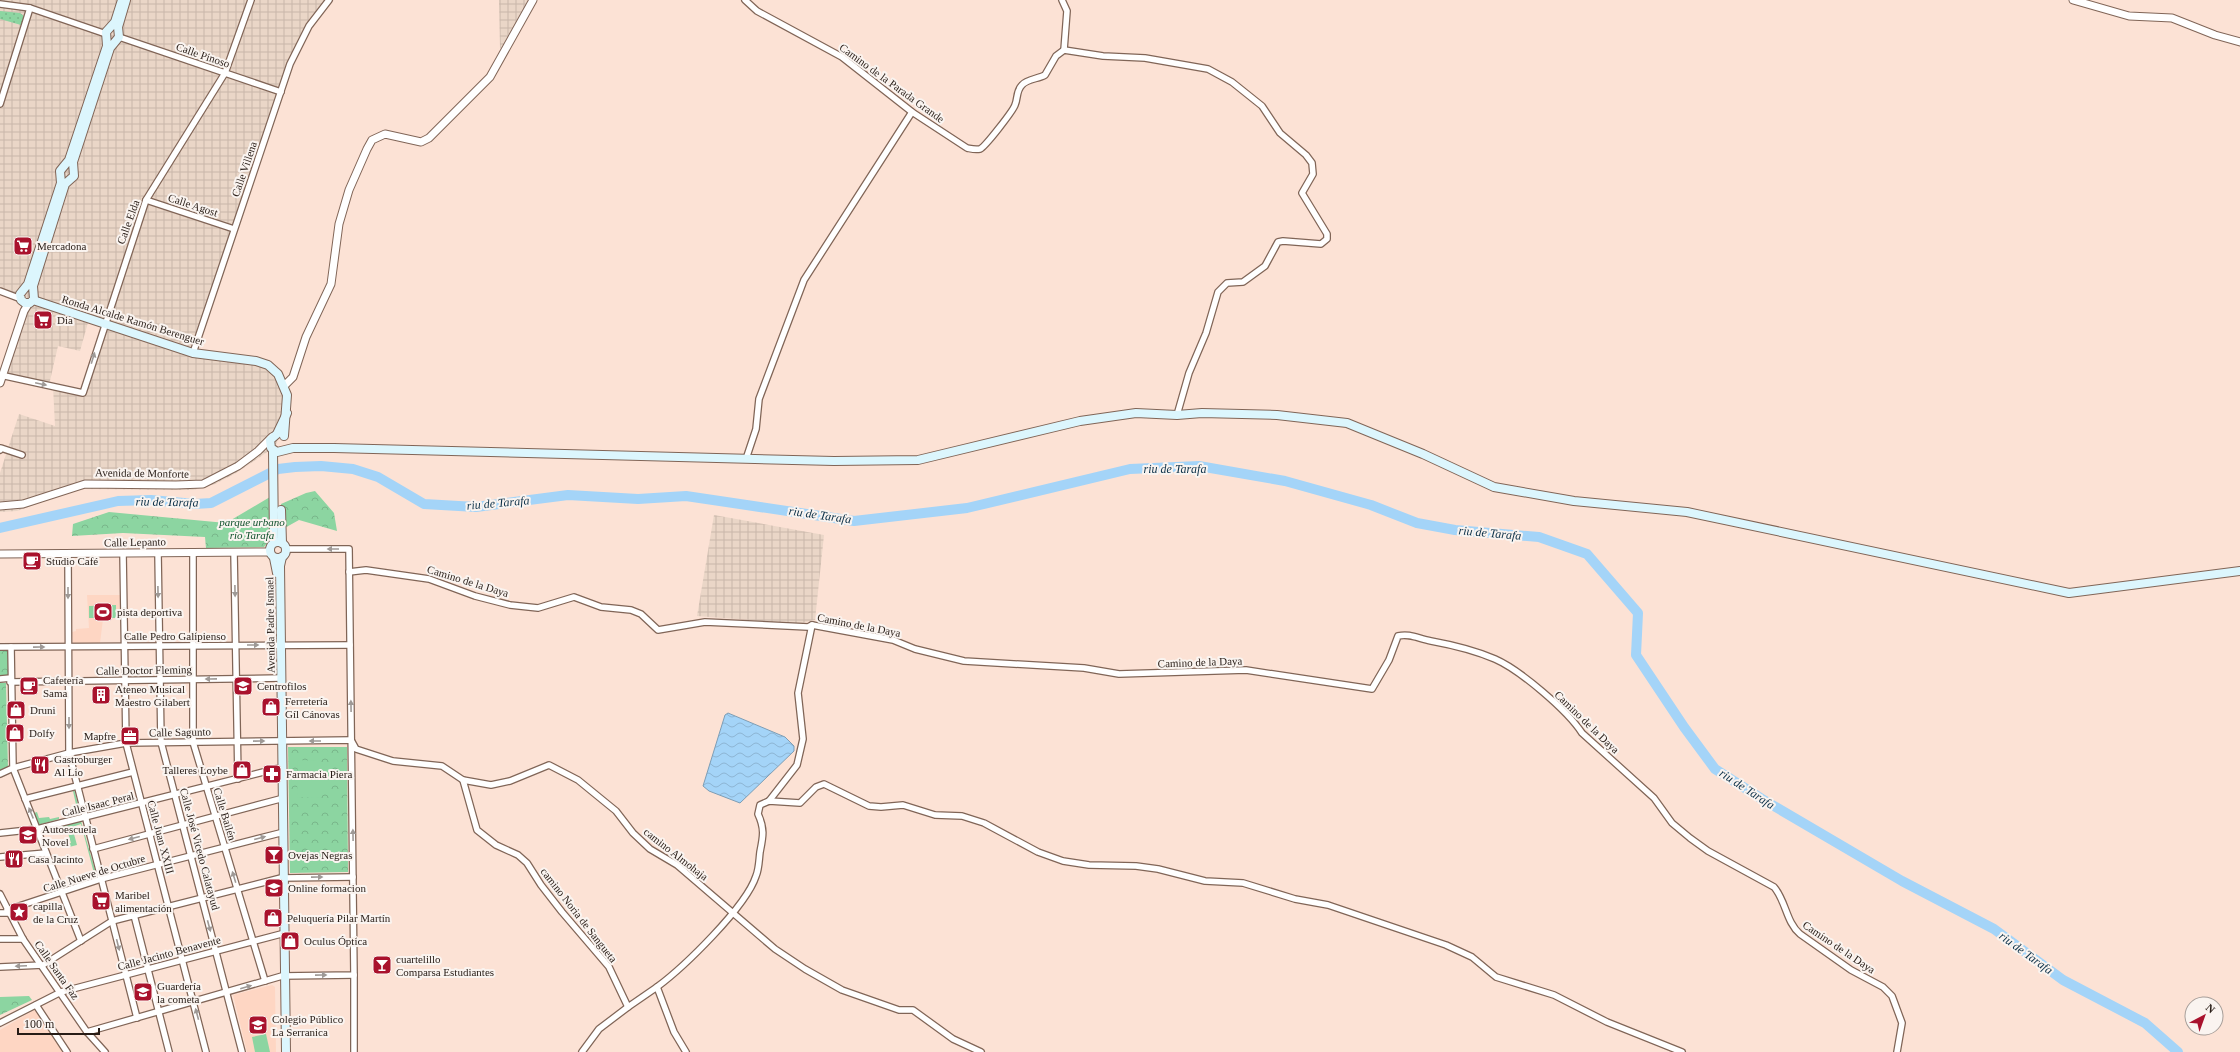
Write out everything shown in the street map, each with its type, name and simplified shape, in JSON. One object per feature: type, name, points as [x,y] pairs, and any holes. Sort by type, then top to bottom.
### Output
[{"type":"main road","points":[[26,297],[61,183],[65,178],[74,176],[73,162],[110,48],[112,35],[122,0]]},
{"type":"main road","points":[[65,178],[60,172],[65,167],[107,46],[119,23],[126,0]]},
{"type":"main road","points":[[65,167],[73,170]]},
{"type":"main road","name":"Ronda Alcalde Ramón Berenguer","points":[[26,297],[193,353],[256,360],[268,365],[278,374],[287,395],[287,413],[279,443]]},
{"type":"main road","points":[[275,556],[281,545],[279,443],[334,448],[834,461],[918,460],[1080,421],[1136,413],[1177,415],[1202,413],[1277,415],[1347,424],[1423,454],[1494,487],[1574,500],[1687,512],[2069,593],[2240,571]]},
{"type":"main road","points":[[275,556],[270,546],[281,545]]},
{"type":"main road","name":"Avenida Padre Ismael","points":[[275,556],[277,567],[280,678],[283,1052]]},
{"type":"main road","name":"Avenida Padre Ismael","points":[[281,741],[279,768],[282,878]]},
{"type":"main road","name":"Avenida Padre Ismael","points":[[283,976],[286,1052]]},
{"type":"street","name":"Calle Elda","points":[[1,374],[83,393],[104,324],[146,200],[225,73],[251,0]]},
{"type":"street","name":"Calle Villena","points":[[193,353],[296,48],[309,26],[329,0]]},
{"type":"street","points":[[284,386],[293,377],[306,337],[331,284],[339,224],[349,190],[372,140],[385,134],[421,142],[429,138],[490,77],[533,0]]},
{"type":"street","name":"Camino de la Parada Grande","points":[[745,0],[757,11],[842,57],[912,112],[967,148],[980,148],[1010,116],[1016,105],[1017,92],[1021,86],[1026,82],[1045,75],[1056,56],[1064,50]]},
{"type":"street","points":[[1062,0],[1068,11],[1064,50],[1103,56],[1145,58],[1208,69],[1232,82],[1262,106],[1280,134],[1306,155],[1312,164],[1313,174],[1302,193],[1327,234],[1325,242],[1321,244],[1283,241],[1278,242],[1269,261],[1258,272],[1243,282],[1227,283],[1222,286],[1218,292],[1201,347],[1189,373],[1177,415]]},
{"type":"street","points":[[2073,0],[2129,16],[2172,18],[2215,35],[2240,42]]},
{"type":"street","name":"Calle Pinoso","points":[[0,4],[30,8],[281,92]]},
{"type":"street","points":[[0,104],[30,8]]},
{"type":"street","points":[[746,458],[756,429],[759,399],[804,280],[912,112]]},
{"type":"street","name":"Calle Agost","points":[[146,200],[234,229]]},
{"type":"street","name":"Ronda Alcalde Ramón Berenguer","points":[[0,290],[26,297]]},
{"type":"street","points":[[0,383],[1,374],[24,311],[26,297]]},
{"type":"street","name":"Avenida de Monforte","points":[[0,508],[23,507],[85,486],[203,487],[225,477],[262,451],[279,443]]},
{"type":"street","name":"Avenida de Monforte","points":[[0,508],[23,504],[85,484],[203,484],[238,466],[258,451],[279,443]]},
{"type":"street","points":[[0,450],[1,448],[22,455]]},
{"type":"street","points":[[281,545],[349,549],[354,1052]]},
{"type":"street","points":[[234,552],[238,779]]},
{"type":"street","name":"Calle Lepanto","points":[[0,554],[234,552],[275,556]]},
{"type":"street","name":"Calle Juan XXIII","points":[[123,553],[126,743],[206,1052]]},
{"type":"street","name":"Calle José Vicedo Calatayud","points":[[158,553],[161,742],[242,1052]]},
{"type":"street","name":"Calle Bailén","points":[[193,553],[193,742],[265,981]]},
{"type":"street","points":[[68,554],[69,754],[137,1018]]},
{"type":"street","name":"Camino de la Daya","points":[[349,572],[366,570],[429,579],[475,596],[510,604],[538,608],[574,597],[602,607],[631,610],[641,614],[658,630],[705,622],[808,627],[812,625],[894,640],[915,649],[964,661],[1084,668],[1120,674],[1246,670],[1372,689],[1389,660],[1398,636],[1405,634],[1448,643],[1475,651],[1497,660],[1540,691],[1574,720],[1582,733],[1654,798],[1672,823],[1690,838],[1708,851],[1774,887],[1781,895],[1793,928],[1800,934],[1852,970],[1883,987],[1892,996],[1902,1023],[1897,1052]]},
{"type":"street","points":[[769,801],[797,765],[803,739],[798,694],[812,625]]},
{"type":"street","name":"Calle Pedro Galipienso","points":[[0,647],[350,645]]},
{"type":"street","points":[[11,647],[10,680],[13,768],[81,941]]},
{"type":"street","name":"Calle Doctor Fleming","points":[[0,679],[69,682],[280,678]]},
{"type":"street","name":"Calle Sagunto","points":[[0,774],[13,768],[69,754],[126,743],[351,740]]},
{"type":"street","name":"camino Almohaja","points":[[351,740],[356,749],[393,761],[442,766],[463,780],[491,785],[510,782],[549,765],[578,780],[616,811],[633,833],[650,849],[677,865],[775,949],[836,987],[900,1010],[913,1010],[953,1039],[981,1052]]},
{"type":"street","name":"Calle Isaac Peral","points":[[0,834],[37,829],[279,768]]},
{"type":"street","points":[[25,799],[133,772]]},
{"type":"street","name":"camino Noria de Sangueta","points":[[463,780],[477,830],[496,845],[518,856],[527,863],[541,885],[562,912],[609,967],[628,1007]]},
{"type":"street","points":[[582,1052],[599,1029],[657,987],[688,959],[733,913],[756,877],[764,834],[763,826],[758,814],[760,805],[769,801],[800,802],[816,787],[824,784],[869,806],[881,807],[903,805],[936,815],[962,816],[984,823],[1038,852],[1063,861],[1089,864],[1136,866],[1158,869],[1205,881],[1243,883],[1295,898],[1328,905],[1446,945],[1472,957],[1496,977],[1554,995],[1607,1022],[1682,1052]]},
{"type":"street","points":[[93,848],[280,799]]},
{"type":"street","name":"Calle Nueve de Octubre","points":[[0,913],[8,912],[101,879],[280,833]]},
{"type":"street","points":[[0,857],[46,853]]},
{"type":"street","points":[[0,967],[43,965],[112,921],[134,915],[282,878],[352,877]]},
{"type":"street","name":"Calle Santa Faz","points":[[0,894],[23,939],[43,965],[87,1032],[105,1052]]},
{"type":"street","points":[[134,915],[169,1052]]},
{"type":"street","name":"Calle Jacinto Benavente","points":[[0,1023],[61,992],[283,934]]},
{"type":"street","points":[[0,939],[23,939]]},
{"type":"street","points":[[87,1032],[283,976],[354,974]]},
{"type":"street","points":[[657,987],[674,1032],[686,1052]]},
{"type":"street","points":[[36,1005],[67,1052]]},
{"type":"shaded area","points":[[0,0],[329,0],[296,48],[193,352],[268,365],[284,386],[282,431],[276,444],[266,453],[236,473],[215,484],[193,490],[84,489],[70,492],[17,511],[0,512],[0,473],[19,414],[55,426],[53,386],[83,393],[104,324],[89,319],[80,351],[58,346],[49,385],[1,375],[27,299],[0,290]]},
{"type":"shaded area","points":[[499,0],[533,0],[505,51],[500,48]]},
{"type":"shaded area","points":[[714,515],[824,535],[815,620],[798,624],[697,616]]},
{"type":"shaded area","points":[[87,595],[120,595],[120,618],[103,619],[100,643],[73,644],[72,632],[76,631],[76,629],[89,628]]},
{"type":"shaded area","name":"Colegio Público La Serranica","points":[[272,985],[275,987],[276,1052],[247,1052],[233,995]]},
{"type":"shaded area","points":[[36,1009],[64,1052],[0,1052],[0,1030]]},
{"type":"green space","points":[[0,11],[20,13],[24,16],[21,25],[0,19]]},
{"type":"green space","points":[[315,491],[334,513],[337,531],[299,520],[281,530],[281,504],[306,493]]},
{"type":"green space","name":"parque urbano río Tarafa","points":[[270,497],[271,538],[264,547],[206,548],[205,537],[123,533],[72,536],[73,524],[109,512],[226,523]]},
{"type":"green space","name":"pista deportiva","points":[[116,605],[116,618],[89,618],[89,606]]},
{"type":"green space","points":[[0,651],[8,651],[8,678],[0,679]]},
{"type":"green space","points":[[0,683],[6,683],[8,768],[0,771]]},
{"type":"green space","points":[[288,747],[347,747],[348,872],[290,873]]},
{"type":"green space","points":[[298,760],[321,761],[321,798],[297,797]]},
{"type":"green space","points":[[74,789],[80,812],[69,816],[68,811],[77,809],[73,791],[66,791]]},
{"type":"green space","points":[[37,812],[39,818],[49,817],[50,819],[59,817],[59,819],[38,825],[34,813]]},
{"type":"green space","points":[[81,821],[97,877],[95,877],[81,824],[72,827],[77,845],[69,847],[68,844],[71,843],[68,833],[72,832],[71,827],[43,835],[42,832]]},
{"type":"green space","points":[[29,996],[32,1000],[0,1015],[0,997]]},
{"type":"green space","points":[[266,1034],[270,1052],[255,1052],[252,1037]]},
{"type":"water","points":[[728,713],[785,737],[794,746],[794,751],[740,803],[709,791],[703,786],[725,715]]},
{"type":"waterway","name":"riu de Tarafa","points":[[0,528],[118,501],[151,500],[195,504],[211,503],[278,469],[295,467],[321,466],[353,469],[378,477],[424,504],[476,507],[568,495],[638,499],[686,496],[854,521],[967,508],[1130,469],[1199,466],[1285,481],[1371,505],[1417,523],[1455,530],[1539,537],[1587,554],[1638,613],[1636,655],[1684,727],[1715,769],[1762,799],[1902,881],[1994,929],[2063,980],[2145,1023],[2178,1052]]},
{"type":"place","name":"Mercadona","points":[[23,246]]},
{"type":"place","name":"Dia","points":[[43,320]]},
{"type":"place","name":"Studio Café","points":[[32,561]]},
{"type":"place","name":"pista deportiva","points":[[103,612]]},
{"type":"place","name":"Cafetería Sama","points":[[29,686]]},
{"type":"place","name":"Centrofilos","points":[[243,686]]},
{"type":"place","name":"Ateneo Musical Maestro Gilabert","points":[[101,695]]},
{"type":"place","name":"Ferretería Gíl Cánovas","points":[[271,707]]},
{"type":"place","name":"Druni","points":[[16,710]]},
{"type":"place","name":"Dolfy","points":[[15,733]]},
{"type":"place","name":"Mapfre","points":[[130,736]]},
{"type":"place","name":"Gastroburger Al Lio","points":[[40,765]]},
{"type":"place","name":"Talleres Loybe","points":[[242,770]]},
{"type":"place","name":"Farmacia Piera","points":[[272,774]]},
{"type":"place","name":"Autoescuela Novel","points":[[28,835]]},
{"type":"place","name":"Ovejas Negras","points":[[274,855]]},
{"type":"place","name":"Casa Jacinto","points":[[14,859]]},
{"type":"place","name":"Online formacion","points":[[274,888]]},
{"type":"place","name":"Maribel alimentación","points":[[101,901]]},
{"type":"place","name":"capilla de la Cruz","points":[[19,912]]},
{"type":"place","name":"Peluquería Pilar Martín","points":[[273,918]]},
{"type":"place","name":"Oculus Óptica","points":[[290,941]]},
{"type":"place","name":"cuartelillo Comparsa Estudiantes","points":[[382,965]]},
{"type":"place","name":"Guardería la cometa","points":[[143,992]]},
{"type":"place","name":"Colegio Público La Serranica","points":[[258,1025]]}]
